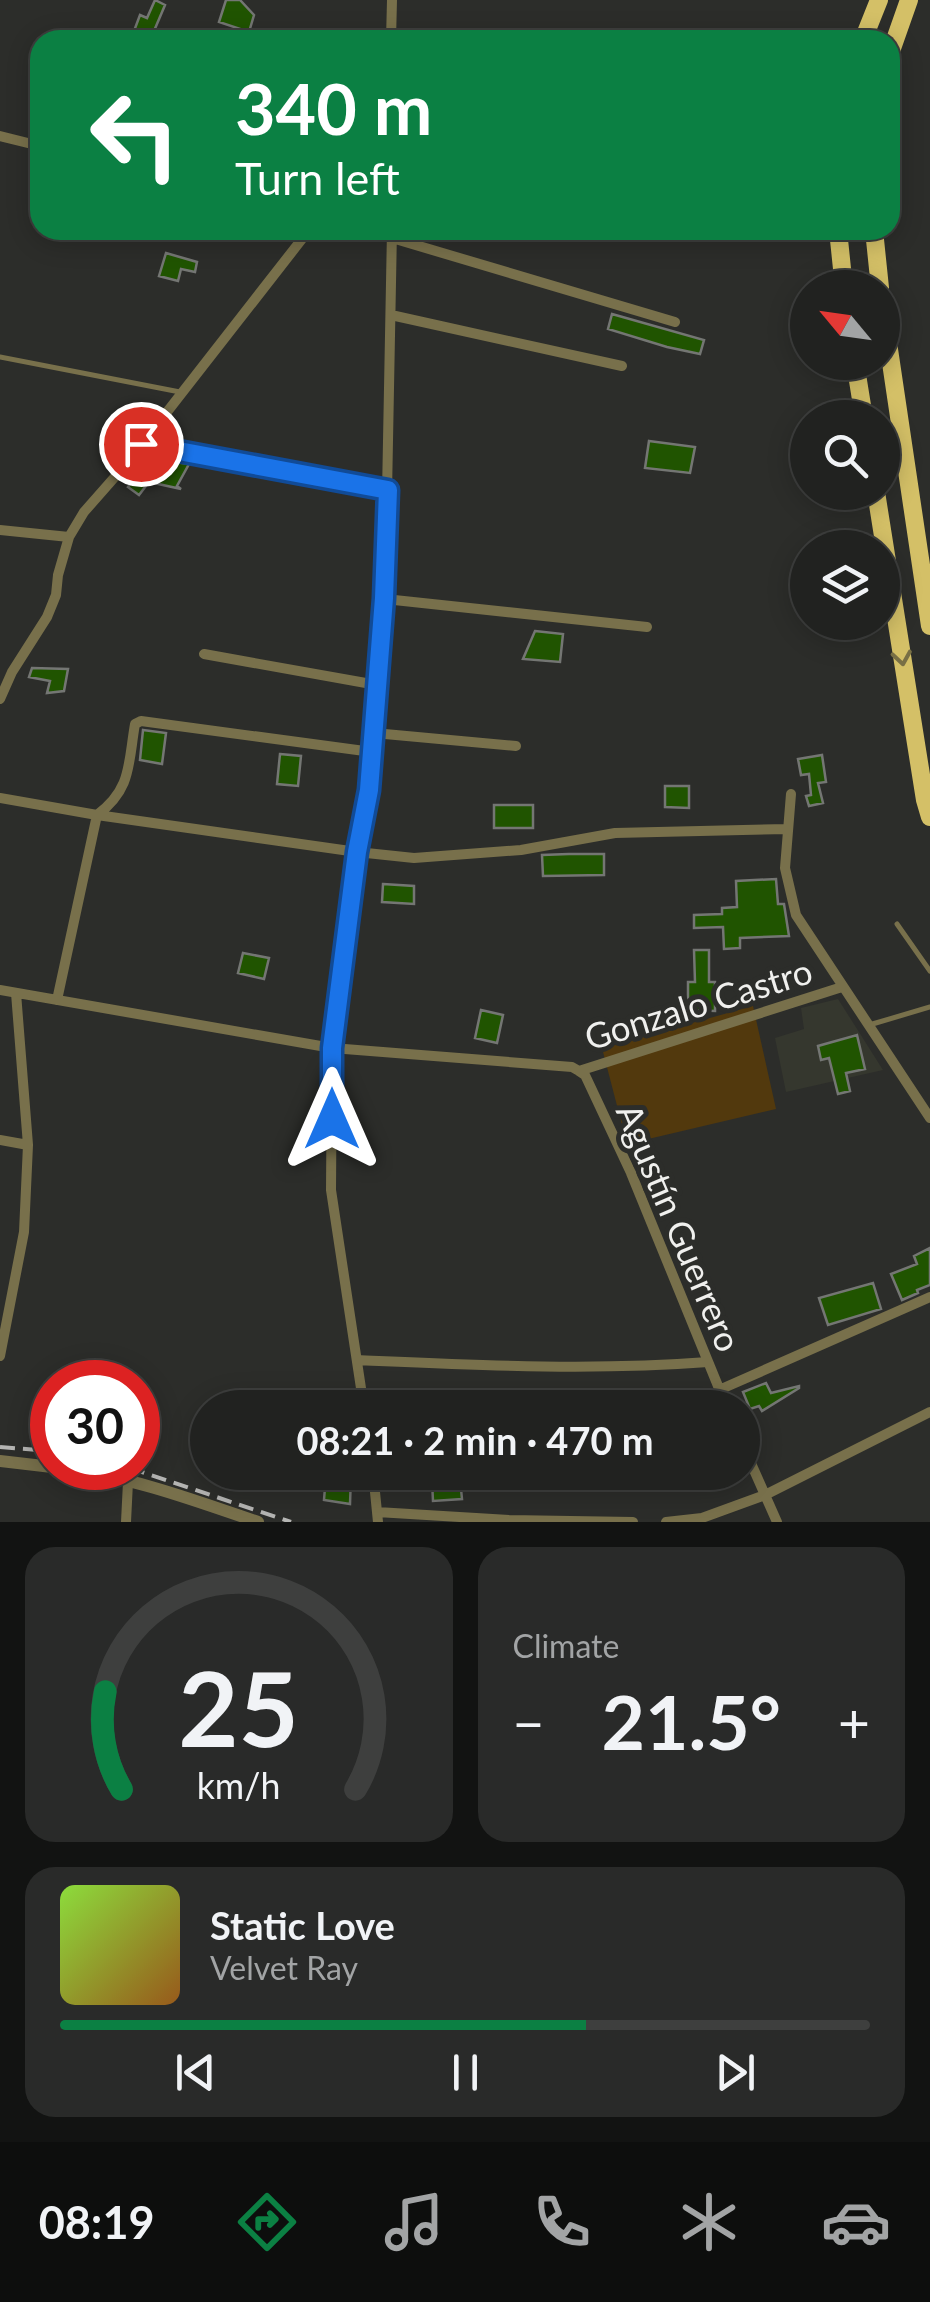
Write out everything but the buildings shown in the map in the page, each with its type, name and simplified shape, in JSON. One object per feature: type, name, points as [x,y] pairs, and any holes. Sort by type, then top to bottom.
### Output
[{"type":"highway","points":[[867,30],[879,0]]},
{"type":"highway","points":[[898,30],[909,0]]},
{"type":"highway","points":[[839,240],[842,270]]},
{"type":"highway","points":[[875,240],[878,270]]},
{"type":"highway","points":[[897,380],[922,517],[930,626]]},
{"type":"highway","points":[[879,510],[930,817]]},
{"type":"street","points":[[391,30],[392,0]]},
{"type":"street","points":[[0,136],[30,144]]},
{"type":"street","points":[[0,699],[56,596],[69,537],[84,512],[301,240]]},
{"type":"street","points":[[361,1390],[331,1190],[332,1048],[357,852],[369,790],[378,685],[388,490],[392,240]]},
{"type":"street","points":[[411,240],[675,322]]},
{"type":"street","points":[[391,314],[622,366]]},
{"type":"street","points":[[141,444],[388,490]]},
{"type":"street","points":[[0,530],[69,537]]},
{"type":"street","points":[[384,598],[647,627]]},
{"type":"street","points":[[204,654],[378,685]]},
{"type":"street","points":[[57,1000],[97,815],[114,802],[125,783],[135,724],[141,721],[372,752]]},
{"type":"street","points":[[374,733],[516,746]]},
{"type":"street","points":[[790,794],[785,868],[796,915],[930,1118]]},
{"type":"street","points":[[0,798],[414,858],[521,850],[615,833],[787,829]]},
{"type":"street","name":"Gonzalo Castro","points":[[0,990],[332,1048],[572,1067],[579,1071],[842,987]]},
{"type":"street","points":[[0,1356],[24,1232],[28,1145],[16,993]]},
{"type":"street","name":"Agustín Guerrero","points":[[579,1071],[585,1075],[631,1173],[719,1390]]},
{"type":"street","points":[[0,1140],[28,1145]]},
{"type":"street","points":[[719,1390],[930,1296]]},
{"type":"street","points":[[357,1360],[637,1368],[708,1362]]},
{"type":"street","points":[[666,1522],[702,1518],[766,1495],[930,1412]]},
{"type":"street","points":[[0,1460],[30,1464]]},
{"type":"street","points":[[760,1482],[777,1522]]},
{"type":"street","points":[[126,1522],[128,1490]]},
{"type":"street","points":[[154,1490],[258,1522]]},
{"type":"street","points":[[375,1490],[378,1517],[633,1522]]},
{"type":"lane","points":[[0,357],[180,392]]},
{"type":"lane","points":[[897,924],[930,971]]},
{"type":"lane","points":[[869,1025],[930,1007]]},
{"type":"shaded area","points":[[838,999],[883,1070],[786,1092],[775,1038],[804,1029],[801,1008]]},
{"type":"shaded area","points":[[753,1006],[776,1109],[627,1144],[602,1048]]},
{"type":"railway","points":[[0,1447],[30,1449]]},
{"type":"railway","points":[[160,1478],[291,1522]]},
{"type":"route","points":[[141,444],[388,490],[369,790],[357,852],[332,1048],[332,1119]]}]
